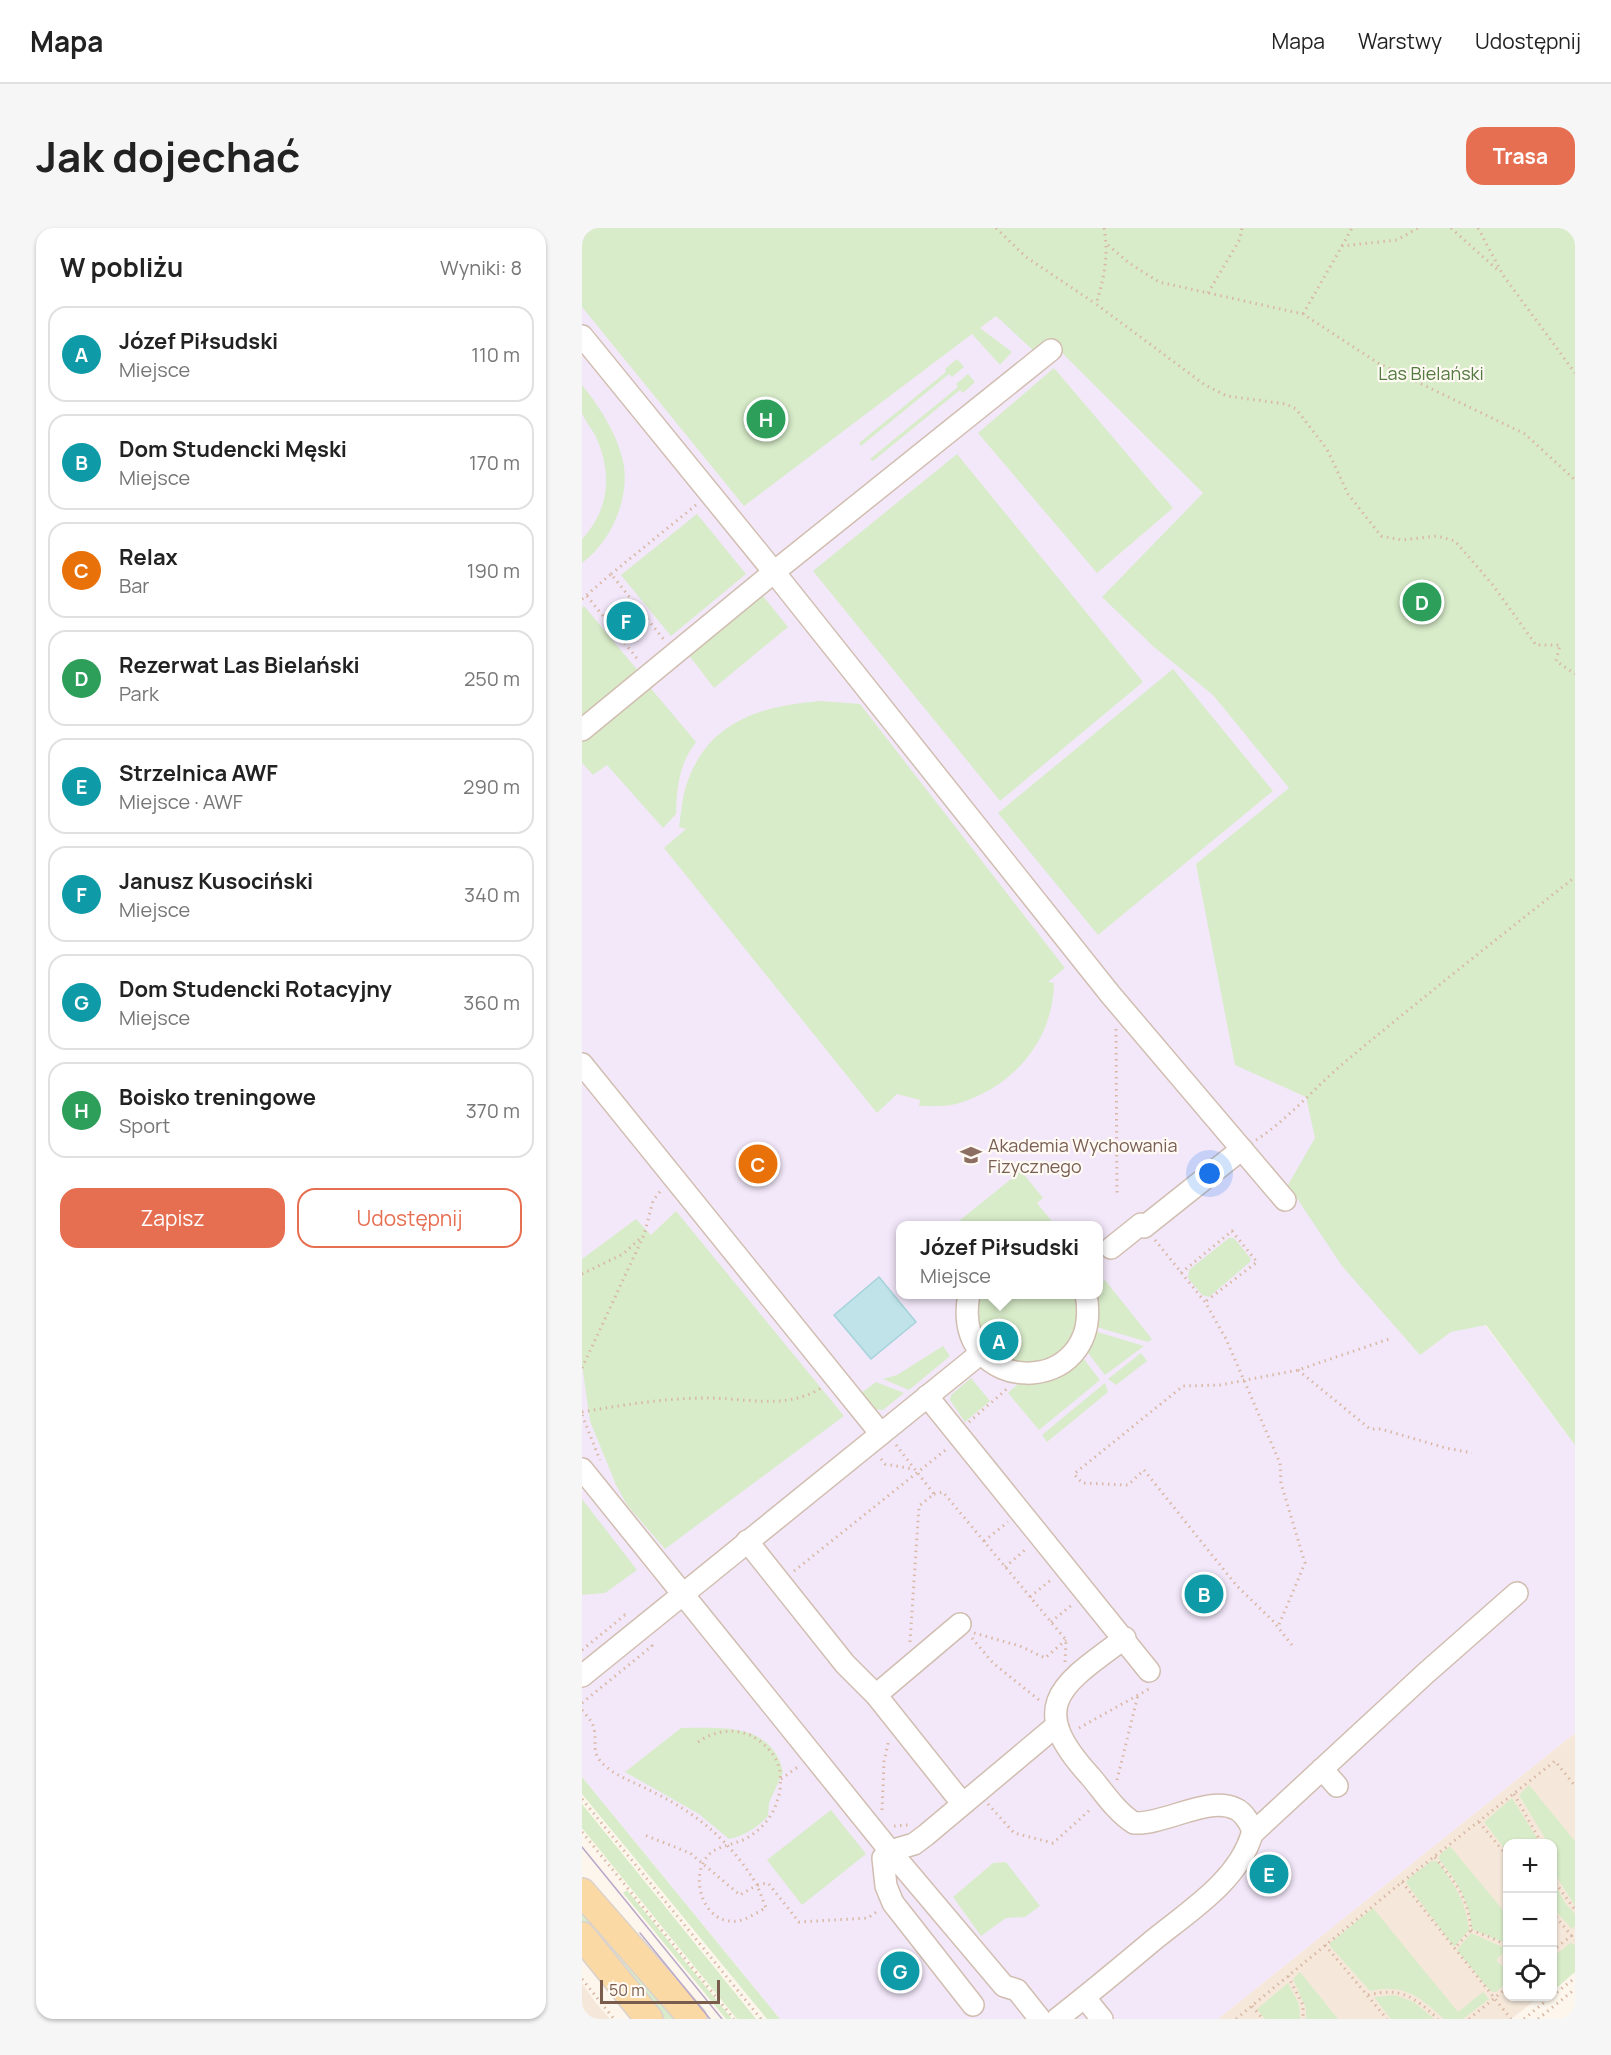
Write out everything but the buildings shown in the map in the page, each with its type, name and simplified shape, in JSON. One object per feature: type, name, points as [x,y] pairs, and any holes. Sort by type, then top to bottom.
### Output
[{"type":"main road","points":[[582,1892],[693,2019]]},
{"type":"main road","points":[[582,1936],[649,2019]]},
{"type":"street","points":[[582,336],[774,572],[1115,1000],[1285,1200]]},
{"type":"street","points":[[582,730],[774,572],[1051,350]]},
{"type":"street","points":[[582,1064],[878,1436]]},
{"type":"street","points":[[1111,1248],[1141,1224],[1144,1227],[1242,1149]]},
{"type":"street","points":[[968,1299],[966,1313],[969,1334],[981,1353],[995,1365],[1012,1373],[1024,1374],[1049,1371],[1066,1362],[1078,1348],[1087,1331],[1089,1312],[1087,1299]]},
{"type":"street","points":[[582,1676],[686,1599],[747,1541],[981,1353]]},
{"type":"street","points":[[927,1396],[963,1431],[1021,1512],[1125,1638],[1149,1671]]},
{"type":"street","points":[[582,1469],[686,1599],[876,1827],[890,1851],[1004,1986],[1017,1990],[1040,2019]]},
{"type":"street","points":[[747,1541],[845,1664],[970,1798]]},
{"type":"street","points":[[1057,2019],[1213,1892],[1237,1864],[1253,1833],[1425,1672],[1517,1593]]},
{"type":"street","points":[[876,1695],[960,1624]]},
{"type":"street","points":[[1125,1638],[1065,1686],[1058,1724],[1067,1751],[1134,1823],[1146,1824],[1219,1805],[1237,1809],[1252,1826],[1253,1833]]},
{"type":"street","points":[[973,2005],[892,1900],[886,1886],[883,1862],[890,1851],[914,1844],[1058,1724]]},
{"type":"street","points":[[1322,1769],[1337,1786]]},
{"type":"street","points":[[1085,1998],[1102,2019]]},
{"type":"path","points":[[996,228],[1026,257],[1096,304],[1205,385],[1227,396],[1286,404],[1296,409],[1327,449],[1348,494],[1381,536],[1402,540],[1437,536],[1455,541],[1492,584],[1536,645],[1560,645],[1556,661],[1575,674]]},
{"type":"path","points":[[1096,304],[1104,279],[1108,244],[1104,228]]},
{"type":"path","points":[[1208,293],[1240,239],[1242,228]]},
{"type":"path","points":[[1303,314],[1352,228]]},
{"type":"path","points":[[1342,246],[1397,240],[1418,228]]},
{"type":"path","points":[[1451,228],[1503,275]]},
{"type":"path","points":[[1478,228],[1503,275],[1575,373]]},
{"type":"path","points":[[1108,244],[1129,263],[1159,282],[1303,314],[1378,363],[1525,434],[1575,480]]},
{"type":"path","points":[[582,599],[710,494]]},
{"type":"path","points":[[611,574],[675,653]]},
{"type":"path","points":[[586,595],[650,674]]},
{"type":"path","points":[[1242,1149],[1268,1133],[1318,1085],[1453,973],[1575,877]]},
{"type":"path","points":[[1115,1000],[1118,1195]]},
{"type":"path","points":[[582,1368],[644,1235],[653,1201],[663,1187],[670,1196]]},
{"type":"path","points":[[1144,1227],[1205,1302],[1226,1339],[1280,1463],[1281,1483],[1305,1563],[1278,1627]]},
{"type":"path","points":[[1181,1273],[1232,1231],[1257,1262],[1205,1302]]},
{"type":"path","points":[[582,1274],[623,1254],[644,1235]]},
{"type":"path","points":[[1292,1645],[1278,1627],[1236,1585],[1144,1470],[1128,1485],[1082,1483],[1074,1473],[1184,1386],[1245,1381],[1298,1370],[1392,1338]]},
{"type":"path","points":[[1298,1370],[1370,1429],[1381,1429],[1472,1453]]},
{"type":"path","points":[[781,1582],[963,1431],[1024,1374]]},
{"type":"path","points":[[582,1412],[638,1403],[706,1398],[794,1401],[825,1386]]},
{"type":"path","points":[[878,1436],[885,1464],[916,1471]]},
{"type":"path","points":[[878,1436],[916,1471],[934,1494]]},
{"type":"path","points":[[908,1668],[919,1506],[934,1494],[943,1492],[1066,1640],[1065,1686]]},
{"type":"path","points":[[984,1541],[1021,1512]]},
{"type":"path","points":[[1005,1567],[1041,1536]]},
{"type":"path","points":[[1030,1597],[1066,1567]]},
{"type":"path","points":[[1051,1622],[1087,1592]]},
{"type":"path","points":[[582,1650],[625,1615],[633,1619]]},
{"type":"path","points":[[1066,1640],[1045,1658],[1020,1647],[967,1632],[993,1663],[1058,1724],[1138,1695],[1158,1683],[1149,1671]]},
{"type":"path","points":[[582,1703],[652,1646],[648,1637]]},
{"type":"path","points":[[970,1798],[1014,1833],[1053,1843],[1107,1796],[1114,1793],[1138,1695]]},
{"type":"path","points":[[582,1710],[594,1728],[596,1756],[603,1764],[620,1777],[674,1802],[705,1822],[729,1844],[757,1885],[766,1908],[735,1922],[726,1919],[705,1905],[698,1889],[699,1871],[709,1854],[729,1844],[743,1839],[770,1819],[777,1802],[781,1779],[780,1768],[768,1747],[744,1733],[709,1734],[698,1742]]},
{"type":"path","points":[[893,1717],[884,1762],[876,1827],[921,1825],[934,1828]]},
{"type":"path","points":[[1236,2019],[1402,1882],[1555,1761],[1575,1786]]},
{"type":"path","points":[[781,1779],[803,1763]]},
{"type":"path","points":[[1514,1794],[1539,1839]]},
{"type":"path","points":[[582,1799],[761,2019]]},
{"type":"path","points":[[1479,1822],[1503,1851]]},
{"type":"path","points":[[582,1832],[734,2019]]},
{"type":"path","points":[[642,1834],[671,1844],[704,1862],[740,1895],[757,1885],[768,1883],[799,1922],[868,1918],[892,1900]]},
{"type":"path","points":[[1435,1856],[1462,1893],[1469,1908],[1471,1930],[1454,1949]]},
{"type":"path","points":[[1402,1882],[1511,2019]]},
{"type":"path","points":[[1557,1885],[1575,1910]]},
{"type":"path","points":[[1557,1917],[1573,1934],[1575,1940]]},
{"type":"path","points":[[1471,1930],[1503,1944]]},
{"type":"path","points":[[1557,1947],[1573,1934]]},
{"type":"path","points":[[1325,1945],[1387,2019]]},
{"type":"path","points":[[1288,1976],[1303,2005],[1303,2019]]},
{"type":"path","points":[[1557,1992],[1575,1978]]},
{"type":"path","points":[[582,1979],[614,2019]]},
{"type":"path","points":[[1538,2019],[1575,1989]]},
{"type":"path","points":[[1368,1995],[1395,1991],[1415,1999],[1438,2019]]},
{"type":"path","points":[[1469,2019],[1503,1991]]},
{"type":"path","points":[[1524,2019],[1546,2001]]},
{"type":"path","points":[[1252,2006],[1263,2019]]},
{"type":"shaded area","name":"Akademia Wychowania Fizycznego","points":[[582,228],[966,228],[1216,401],[1485,1325],[1575,1445],[1575,1733],[1218,2019],[780,2019],[582,1777]]},
{"type":"shaded area","points":[[1575,1733],[1575,1968],[1557,1983],[1557,1839],[1503,1839],[1503,2001],[1535,2001],[1511,2019],[1218,2019]]},
{"type":"shaded area","points":[[582,1983],[596,2003],[610,2019],[582,2019]]},
{"type":"green space","name":"Las Bielański","points":[[582,228],[1575,228],[1575,1445],[1486,1325],[1451,1332],[1420,1355],[1342,1266],[1288,1185],[1315,1138],[1306,1097],[1235,1065],[1196,864],[1289,788],[1213,695],[1154,647],[1102,597],[1203,493],[1065,356],[1053,340],[1035,352],[996,316],[980,328],[1012,352],[1000,365],[972,334],[744,506],[582,307]]},
{"type":"green space","points":[[957,359],[964,367],[952,377],[949,374],[861,446],[859,443],[946,372],[945,369]]},
{"type":"green space","points":[[1054,368],[1173,508],[1097,573],[978,433]]},
{"type":"green space","points":[[968,374],[975,382],[963,393],[960,390],[873,461],[870,459],[958,387],[956,384]]},
{"type":"green space","points":[[582,385],[612,431],[623,461],[625,475],[621,504],[610,531],[602,543],[582,563],[582,539],[603,503],[606,477],[601,450],[582,413]]},
{"type":"green space","points":[[957,454],[1143,682],[1000,801],[813,571]]},
{"type":"green space","points":[[697,514],[746,574],[671,636],[621,575]]},
{"type":"green space","points":[[763,596],[788,627],[714,688],[688,654]]},
{"type":"green space","points":[[584,606],[639,672],[582,719],[582,608]]},
{"type":"green space","points":[[1173,669],[1273,791],[1098,935],[998,813]]},
{"type":"green space","points":[[648,685],[696,742],[682,767],[676,814],[663,828],[607,765],[593,775],[582,763],[582,739]]},
{"type":"green space","points":[[821,701],[860,704],[1065,968],[1048,982],[1054,983],[1052,1004],[1046,1025],[1026,1060],[995,1087],[976,1097],[956,1104],[919,1106],[920,1100],[897,1094],[877,1113],[664,848],[686,829],[679,827],[686,786],[695,764],[707,746],[738,721],[757,713],[777,707]]},
{"type":"green space","points":[[1021,1171],[1043,1198],[1037,1203],[1052,1221],[959,1221]]},
{"type":"green space","points":[[676,1211],[844,1416],[665,1549],[627,1505],[616,1485],[590,1421],[582,1365],[582,1259],[636,1219],[651,1235]]},
{"type":"green space","points":[[1229,1238],[1234,1238],[1251,1259],[1250,1262],[1209,1297],[1202,1295],[1188,1278],[1189,1270]]},
{"type":"green space","points":[[1105,1280],[1152,1339],[1148,1342],[1093,1326],[1092,1299],[1103,1299]]},
{"type":"green space","points":[[977,1299],[1079,1299],[1080,1327],[1061,1355],[1031,1366],[1000,1358],[978,1334]]},
{"type":"green space","points":[[1091,1330],[1144,1346],[1105,1375],[1085,1349]]},
{"type":"green space","points":[[943,1346],[950,1356],[909,1390],[883,1379],[897,1375]]},
{"type":"green space","points":[[1141,1353],[1147,1361],[1116,1385],[1108,1379]]},
{"type":"green space","points":[[1080,1354],[1100,1380],[1039,1430],[1008,1393],[1022,1380]]},
{"type":"green space","points":[[971,1378],[990,1401],[965,1422],[950,1400],[951,1395]]},
{"type":"green space","points":[[876,1382],[904,1393],[883,1410],[874,1409],[861,1393]]},
{"type":"green space","points":[[1105,1383],[1108,1392],[1047,1442],[1042,1435]]},
{"type":"green space","points":[[582,1499],[637,1570],[605,1593],[582,1595]]},
{"type":"green space","points":[[681,1728],[743,1731],[768,1744],[777,1756],[783,1772],[769,1803],[768,1816],[746,1833],[729,1839],[699,1814],[625,1772]]},
{"type":"green space","points":[[582,1777],[780,2019],[767,2019],[582,1794]]},
{"type":"green space","points":[[1529,1785],[1575,1841],[1575,1906],[1557,1877],[1557,1839],[1545,1839],[1519,1795]]},
{"type":"green space","points":[[1512,1798],[1538,1839],[1503,1839],[1503,1847],[1484,1822]]},
{"type":"green space","points":[[582,1804],[756,2019],[737,2019],[582,1828]]},
{"type":"green space","points":[[831,1810],[866,1854],[802,1905],[767,1860]]},
{"type":"green space","points":[[1450,1846],[1503,1910],[1503,1942],[1472,1929],[1468,1909],[1461,1892],[1439,1856]]},
{"type":"green space","points":[[1431,1861],[1437,1861],[1449,1877],[1465,1910],[1469,1930],[1454,1947],[1407,1884],[1407,1880]]},
{"type":"green space","points":[[1006,1862],[1040,1906],[1025,1917],[1006,1918],[981,1936],[953,1897],[993,1863]]},
{"type":"green space","points":[[1557,1889],[1575,1914],[1575,1926],[1572,1929],[1557,1912]]},
{"type":"green space","points":[[627,1890],[732,2019],[726,2019],[623,1893]]},
{"type":"green space","points":[[582,1907],[682,2019],[661,2019],[582,1923]]},
{"type":"green space","points":[[1373,1908],[1458,2012],[1483,1992],[1489,1999],[1463,2019],[1444,2019],[1411,1994],[1393,1989],[1370,1991],[1330,1946],[1330,1943]]},
{"type":"green space","points":[[1471,1933],[1503,1947],[1503,1953],[1496,1960],[1503,1967],[1503,1986],[1496,1992],[1490,1991],[1457,1950]]},
{"type":"green space","points":[[1570,1943],[1575,1945],[1575,1972],[1557,1988],[1557,1954]]},
{"type":"green space","points":[[1300,1972],[1338,2019],[1306,2019],[1306,2008],[1293,1979]]},
{"type":"green space","points":[[1288,1983],[1299,2004],[1300,2019],[1265,2019],[1257,2009]]},
{"type":"green space","points":[[1395,1995],[1414,2002],[1434,2019],[1391,2019],[1374,1997]]},
{"type":"water","points":[[879,1277],[916,1322],[871,1359],[834,1315]]},
{"type":"tram line","points":[[582,1847],[722,2019]]},
{"type":"tram line","points":[[640,1933],[710,2019]]},
{"type":"place","name":"Boisko treningowe","points":[[766,419]]},
{"type":"place","name":"Rezerwat Las Bielański","points":[[1422,602]]},
{"type":"place","name":"Janusz Kusociński","points":[[626,621]]},
{"type":"place","name":"Akademia Wychowania Fizycznego","points":[[971,1155]]},
{"type":"place","name":"Relax","points":[[758,1164]]},
{"type":"place","name":"Józef Piłsudski","points":[[999,1341]]},
{"type":"place","name":"Dom Studencki Męski","points":[[1204,1594]]},
{"type":"place","name":"Strzelnica AWF","points":[[1269,1874]]},
{"type":"place","name":"Dom Studencki Rotacyjny","points":[[900,1971]]}]
